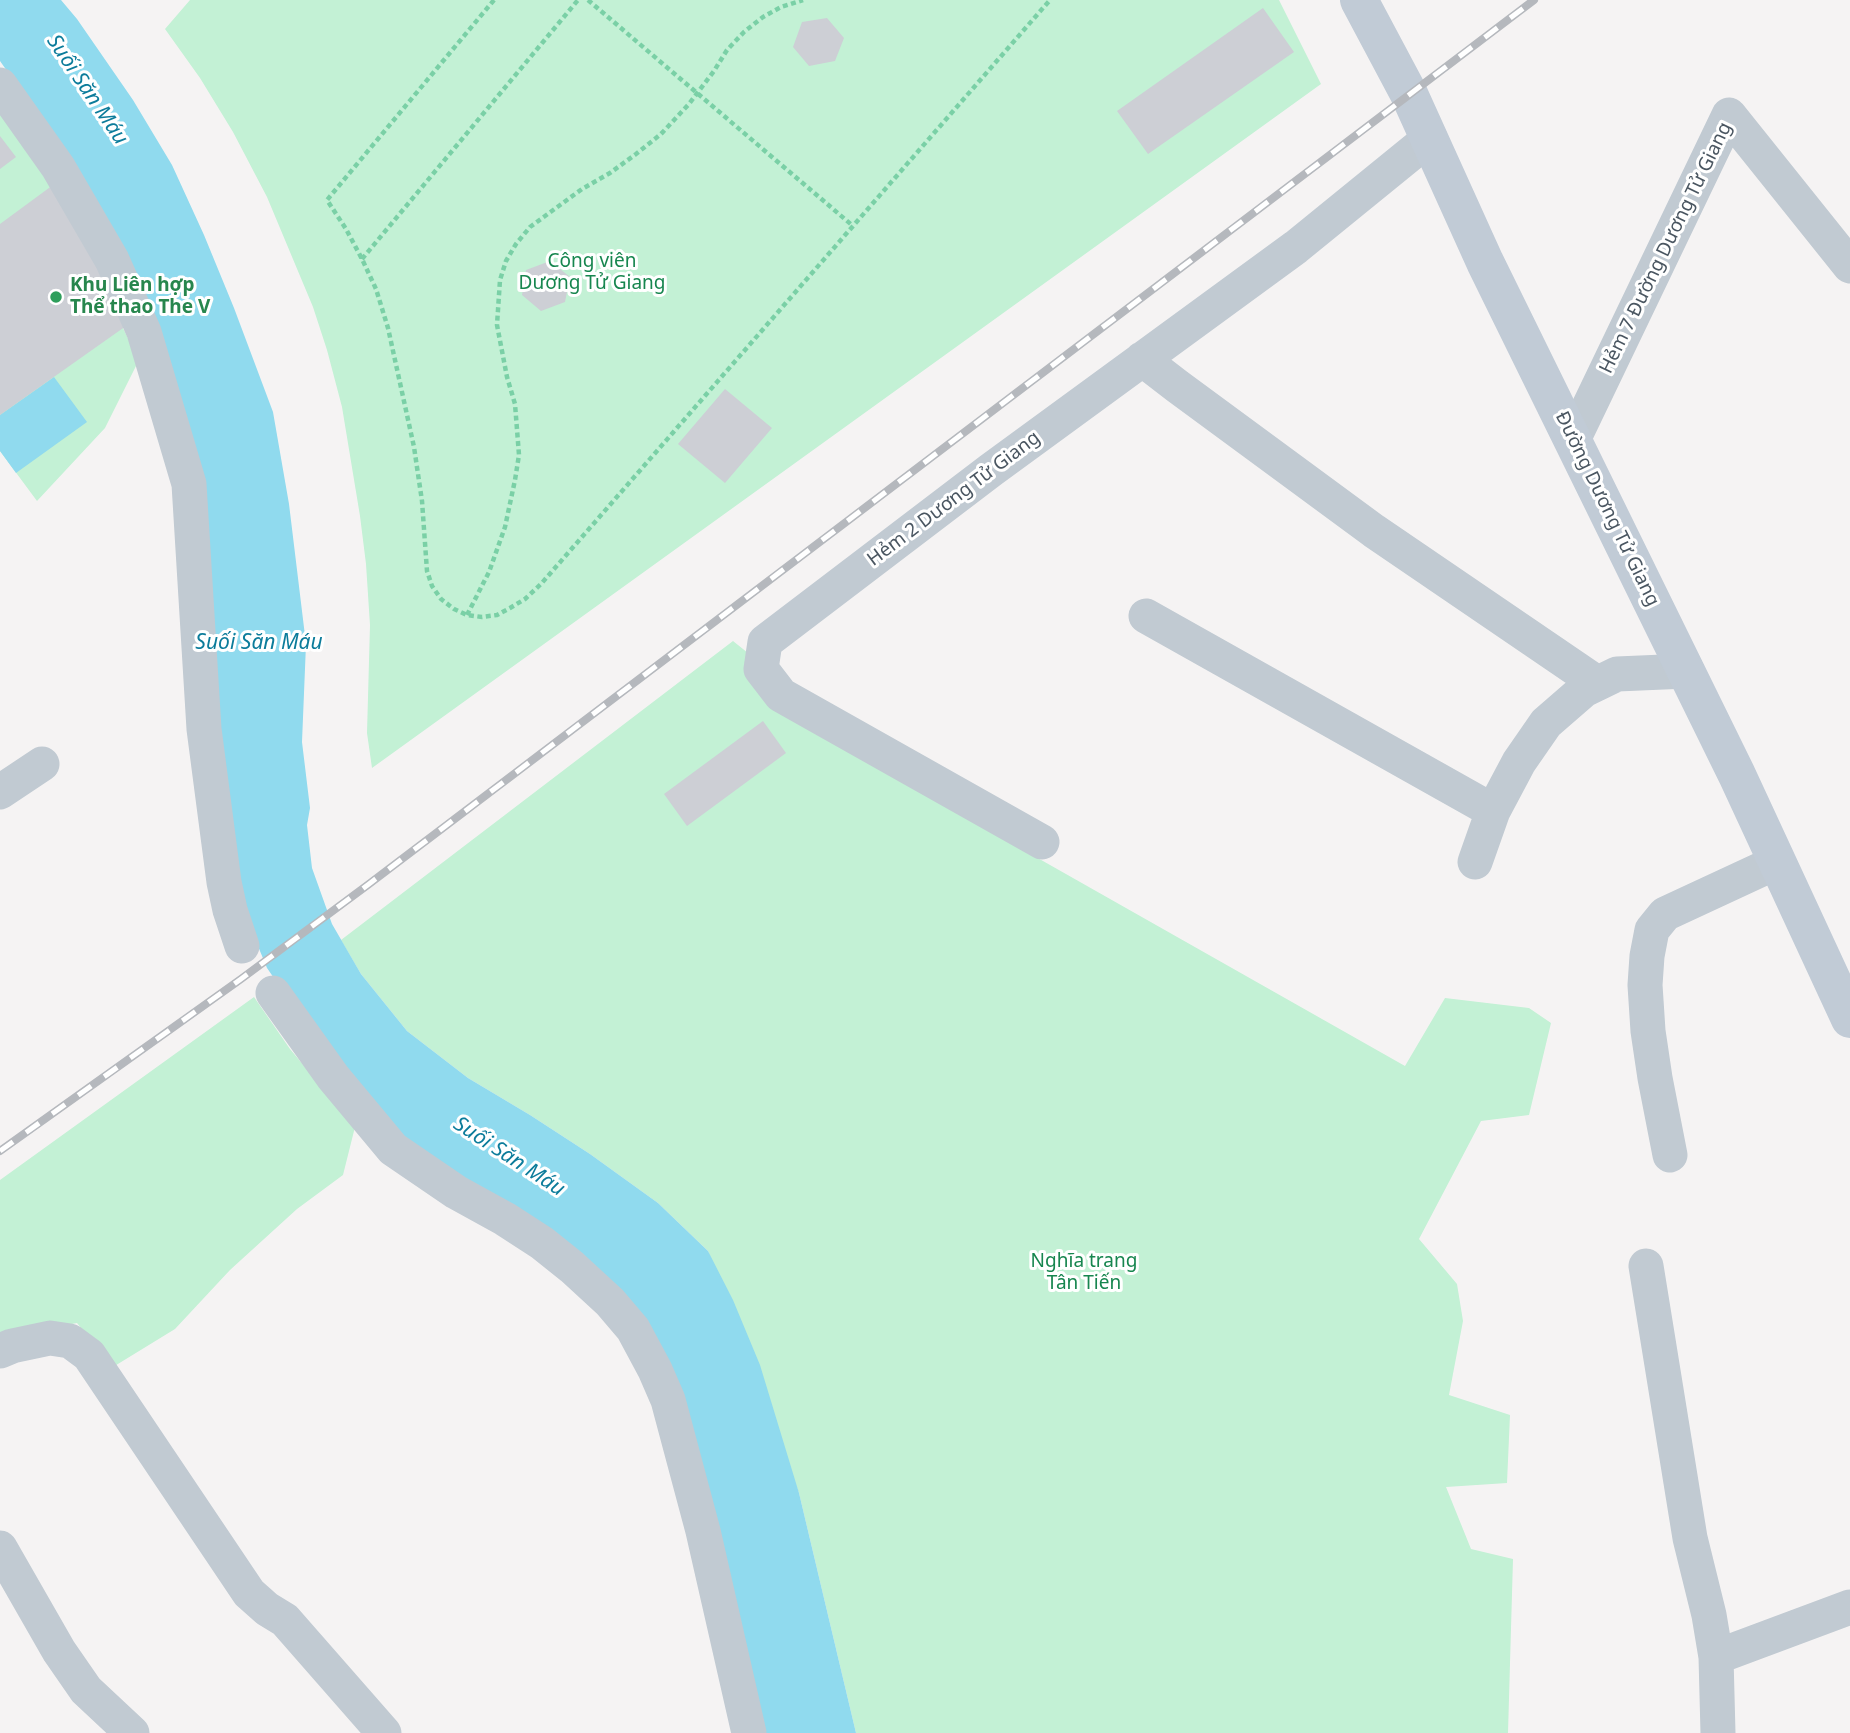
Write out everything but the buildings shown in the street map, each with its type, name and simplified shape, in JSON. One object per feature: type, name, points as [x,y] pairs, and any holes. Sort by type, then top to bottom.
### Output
[{"type":"main road","name":"Đường Dương Tử Giang","points":[[1359,0],[1409,94],[1485,262],[1687,671],[1850,1019]]},
{"type":"street","points":[[0,85],[58,167],[112,260],[144,332],[189,484],[204,729],[224,882],[242,946]]},
{"type":"street","name":"Hẻm 7 Đường Dương Tử Giang","points":[[1573,440],[1729,115],[1850,266]]},
{"type":"street","name":"Hẻm 2 Dương Tử Giang","points":[[1042,842],[781,695],[761,669],[765,642],[1296,247],[1430,138]]},
{"type":"street","points":[[1142,359],[1374,531],[1597,683]]},
{"type":"street","points":[[1146,616],[1493,811]]},
{"type":"street","points":[[1475,862],[1493,811],[1519,762],[1546,723],[1584,690],[1617,674],[1687,671]]},
{"type":"street","points":[[0,792],[42,764]]},
{"type":"street","points":[[1670,1155],[1648,1031],[1645,985],[1652,930],[1665,914],[1777,862]]},
{"type":"street","points":[[273,993],[333,1077],[393,1149],[456,1192],[542,1243],[610,1302],[633,1329],[668,1400],[703,1531],[749,1733]]},
{"type":"street","points":[[1646,1266],[1690,1538],[1709,1615],[1716,1657],[1718,1733]]},
{"type":"street","points":[[0,1351],[50,1338],[70,1341],[89,1355],[249,1592],[267,1609],[285,1620],[384,1733]]},
{"type":"street","points":[[0,1548],[59,1651],[86,1690],[132,1733]]},
{"type":"street","points":[[1716,1657],[1850,1607]]},
{"type":"path","points":[[494,0],[327,200],[362,259],[384,315],[398,367],[414,447],[422,501],[427,571],[432,586],[441,599],[454,609],[467,615],[482,617],[497,615],[526,598],[541,584],[1050,0]]},
{"type":"path","points":[[362,259],[578,0]]},
{"type":"path","points":[[588,0],[853,226]]},
{"type":"path","points":[[467,615],[489,572],[505,527],[519,454],[515,404],[497,325],[500,280],[506,261],[530,227],[661,134],[698,93],[727,50],[744,32],[781,7],[803,0]]},
{"type":"green space","name":"Công viên Dương Tử Giang","points":[[190,0],[1279,0],[1321,84],[372,768],[367,733],[370,625],[366,564],[342,407],[313,307],[267,197],[233,132],[200,78],[165,29]]},
{"type":"green space","name":"Khu Liên hợp Thể thao The V","points":[[0,109],[44,171],[139,360],[105,428],[37,501],[0,451]]},
{"type":"green space","name":"Nghĩa trang Tân Tiến","points":[[733,641],[748,653],[771,707],[1405,1066],[1445,998],[1529,1008],[1551,1023],[1529,1115],[1481,1121],[1419,1239],[1457,1284],[1463,1321],[1449,1395],[1510,1415],[1507,1483],[1446,1487],[1471,1549],[1513,1559],[1508,1733],[856,1733],[799,1493],[708,1251],[658,1203],[590,1154],[468,1078],[407,1031],[361,974],[341,940]]},
{"type":"green space","points":[[254,997],[290,1049],[355,1127],[343,1175],[297,1209],[230,1270],[175,1329],[113,1367],[77,1323],[0,1338],[0,1180]]},
{"type":"water","name":"Suối Săn Máu","points":[[0,0],[61,0],[133,100],[172,165],[204,235],[273,412],[289,504],[306,644],[302,742],[310,808],[307,825],[312,868],[332,924],[361,974],[407,1031],[468,1078],[590,1154],[658,1203],[708,1251],[733,1300],[760,1365],[799,1493],[856,1733],[763,1733],[661,1352],[404,1140],[298,1013],[267,968],[243,903],[217,724],[204,480],[78,172],[0,61]]},
{"type":"water","points":[[54,377],[87,422],[16,473],[0,451],[0,415]]},
{"type":"railway","points":[[0,1151],[369,884],[1534,0]]},
{"type":"place","name":"Khu Liên hợp Thể thao The V","points":[[56,297]]}]
